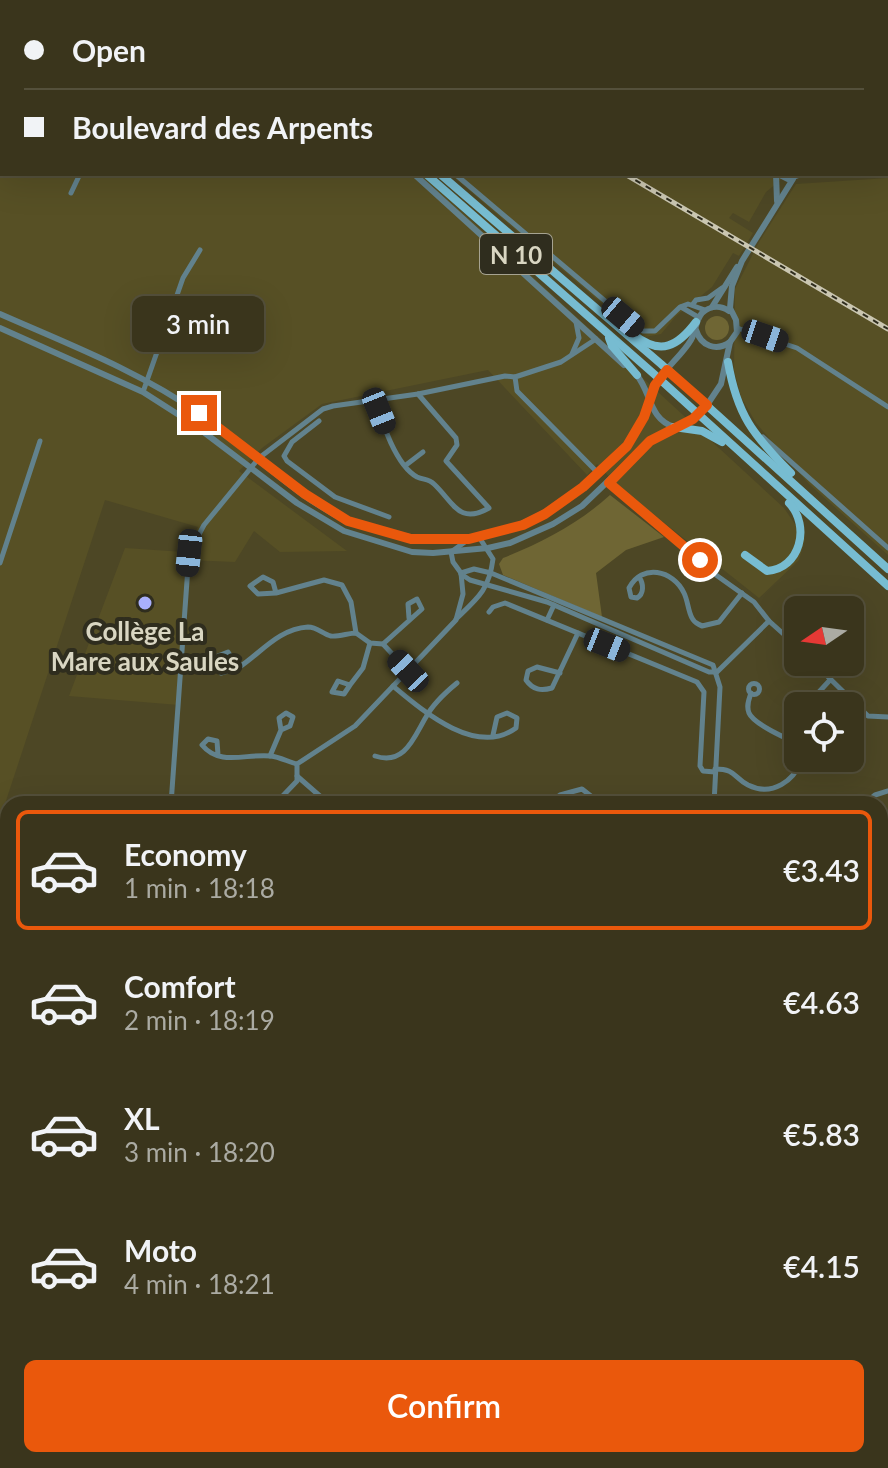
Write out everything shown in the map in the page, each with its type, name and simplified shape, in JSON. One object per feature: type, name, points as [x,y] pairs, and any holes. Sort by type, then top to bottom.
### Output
[{"type":"main road","name":"N 10","points":[[428,176],[660,379],[888,586]]},
{"type":"main road","name":"N 10","points":[[442,176],[707,405],[888,569]]},
{"type":"main road","points":[[616,325],[626,328],[648,344],[666,347],[677,344],[697,322]]},
{"type":"main road","points":[[607,334],[612,346],[637,375]]},
{"type":"main road","points":[[728,362],[734,396],[751,426],[770,451],[800,481],[802,489]]},
{"type":"main road","points":[[674,427],[702,431],[714,436],[730,450],[737,450]]},
{"type":"main road","points":[[745,555],[767,571],[784,568],[795,555],[800,527],[797,513],[786,495]]},
{"type":"street","points":[[71,193],[79,176]]},
{"type":"street","points":[[416,176],[637,375],[659,420],[674,427]]},
{"type":"street","points":[[457,176],[643,331],[655,331],[680,307],[693,304],[721,307],[732,313]]},
{"type":"street","points":[[777,176],[777,201]]},
{"type":"street","points":[[780,176],[793,179]]},
{"type":"street","points":[[693,304],[696,300],[714,295],[722,287],[742,261],[777,201],[793,179],[800,176]]},
{"type":"street","points":[[143,392],[183,278],[200,250]]},
{"type":"street","points":[[0,328],[143,392],[193,424],[297,503],[344,531],[412,552],[451,552],[488,548],[530,536],[553,524],[582,506],[609,483],[640,449],[699,414],[721,384],[728,362],[730,342],[737,328],[730,294],[742,261]]},
{"type":"street","points":[[0,314],[148,381],[199,413],[305,494],[348,521],[411,539],[469,539],[523,525],[545,514],[567,500],[627,446],[660,379],[692,339],[697,322],[716,303],[722,287]]},
{"type":"street","points":[[680,307],[686,308],[697,322],[700,340],[705,345],[717,348],[730,342]]},
{"type":"street","points":[[570,356],[579,338],[576,321]]},
{"type":"street","points":[[737,328],[797,348],[888,407]]},
{"type":"street","points":[[389,517],[335,497],[287,461],[284,456],[290,439],[323,409],[505,376],[515,377],[554,365],[596,339]]},
{"type":"street","points":[[515,377],[517,391],[598,473]]},
{"type":"street","points":[[378,400],[379,411],[396,455],[416,476],[431,481],[464,514],[476,516],[489,508],[446,461],[457,445],[456,438],[418,394]]},
{"type":"street","points":[[172,796],[189,553],[204,525],[259,458],[319,421]]},
{"type":"street","points":[[751,426],[888,548]]},
{"type":"street","points":[[0,563],[40,441]]},
{"type":"street","points":[[406,465],[423,452]]},
{"type":"street","points":[[609,483],[716,575],[754,602],[784,634]]},
{"type":"street","points":[[218,755],[238,759],[270,756],[297,764],[355,726],[484,592],[493,559],[479,537]]},
{"type":"street","points":[[451,552],[469,539]]},
{"type":"street","points":[[451,552],[453,562],[470,580],[554,605],[709,672],[717,672],[769,621]]},
{"type":"street","points":[[461,573],[474,569],[491,573],[713,665],[720,687],[714,796]]},
{"type":"street","points":[[639,577],[654,571],[671,578],[683,590],[693,621],[702,626],[719,622],[742,593]]},
{"type":"street","points":[[456,620],[463,594],[461,573]]},
{"type":"street","points":[[276,593],[273,582],[263,577],[250,586],[258,594],[276,593],[324,580],[342,585],[351,602],[356,633]]},
{"type":"street","points":[[489,612],[505,603],[697,682],[704,692],[700,766],[703,771],[728,769],[749,786],[773,789],[787,782],[793,772]]},
{"type":"street","points":[[547,620],[554,605]]},
{"type":"street","points":[[383,644],[409,618]]},
{"type":"street","points":[[238,668],[228,652],[213,658],[221,673],[238,668],[255,657],[274,638],[294,629],[312,626],[332,636],[356,633],[370,643],[383,644],[408,671]]},
{"type":"street","points":[[560,673],[537,667],[528,671],[526,680],[541,690],[552,688],[560,673],[578,633]]},
{"type":"street","points":[[350,685],[363,668],[370,643]]},
{"type":"street","points":[[665,668],[671,656]]},
{"type":"street","points":[[826,676],[868,716],[888,717]]},
{"type":"street","points":[[819,692],[830,680]]},
{"type":"street","points":[[375,756],[386,760],[415,741],[427,714],[457,683]]},
{"type":"street","points":[[393,686],[445,727],[479,736],[493,735],[507,734],[516,728],[517,718],[507,713],[497,717],[493,735]]},
{"type":"street","points":[[751,693],[748,708],[751,716],[784,738]]},
{"type":"street","points":[[270,756],[281,730]]},
{"type":"street","points":[[283,796],[297,781],[297,764]]},
{"type":"street","points":[[297,776],[320,796]]},
{"type":"street","points":[[559,796],[582,789],[591,796]]},
{"type":"shaded area","points":[[0,176],[423,176],[784,508],[805,539],[799,560],[759,598],[619,487],[597,464],[587,475],[488,370],[322,404],[262,448],[239,471],[347,551],[280,552],[254,531],[235,562],[189,560],[179,705],[69,696],[125,548],[184,552],[198,527],[105,500],[8,796],[0,796]]},
{"type":"shaded area","points":[[452,176],[786,176],[766,192],[749,222],[733,213],[729,218],[753,233],[739,256],[733,253],[712,287],[676,316],[661,334],[645,337]]},
{"type":"shaded area","points":[[888,178],[888,555],[809,484],[756,423],[741,397],[734,370],[735,289],[759,242],[796,184]]},
{"type":"shaded area","points":[[717,316],[725,320],[729,328],[725,336],[717,340],[709,336],[705,328],[709,320]]},
{"type":"shaded area","points":[[610,495],[664,537],[626,550],[596,573],[602,617],[503,575],[499,564],[503,558],[560,531]]},
{"type":"railway","points":[[628,176],[888,329]]},
{"type":"place","name":"Collège La Mare aux Saules","points":[[145,603]]},
{"type":"route","points":[[199,413],[305,494],[348,521],[411,539],[469,539],[523,525],[545,514],[583,487],[627,446],[644,417],[655,385],[667,370],[707,405],[693,419],[650,441],[609,483],[700,560]]}]
